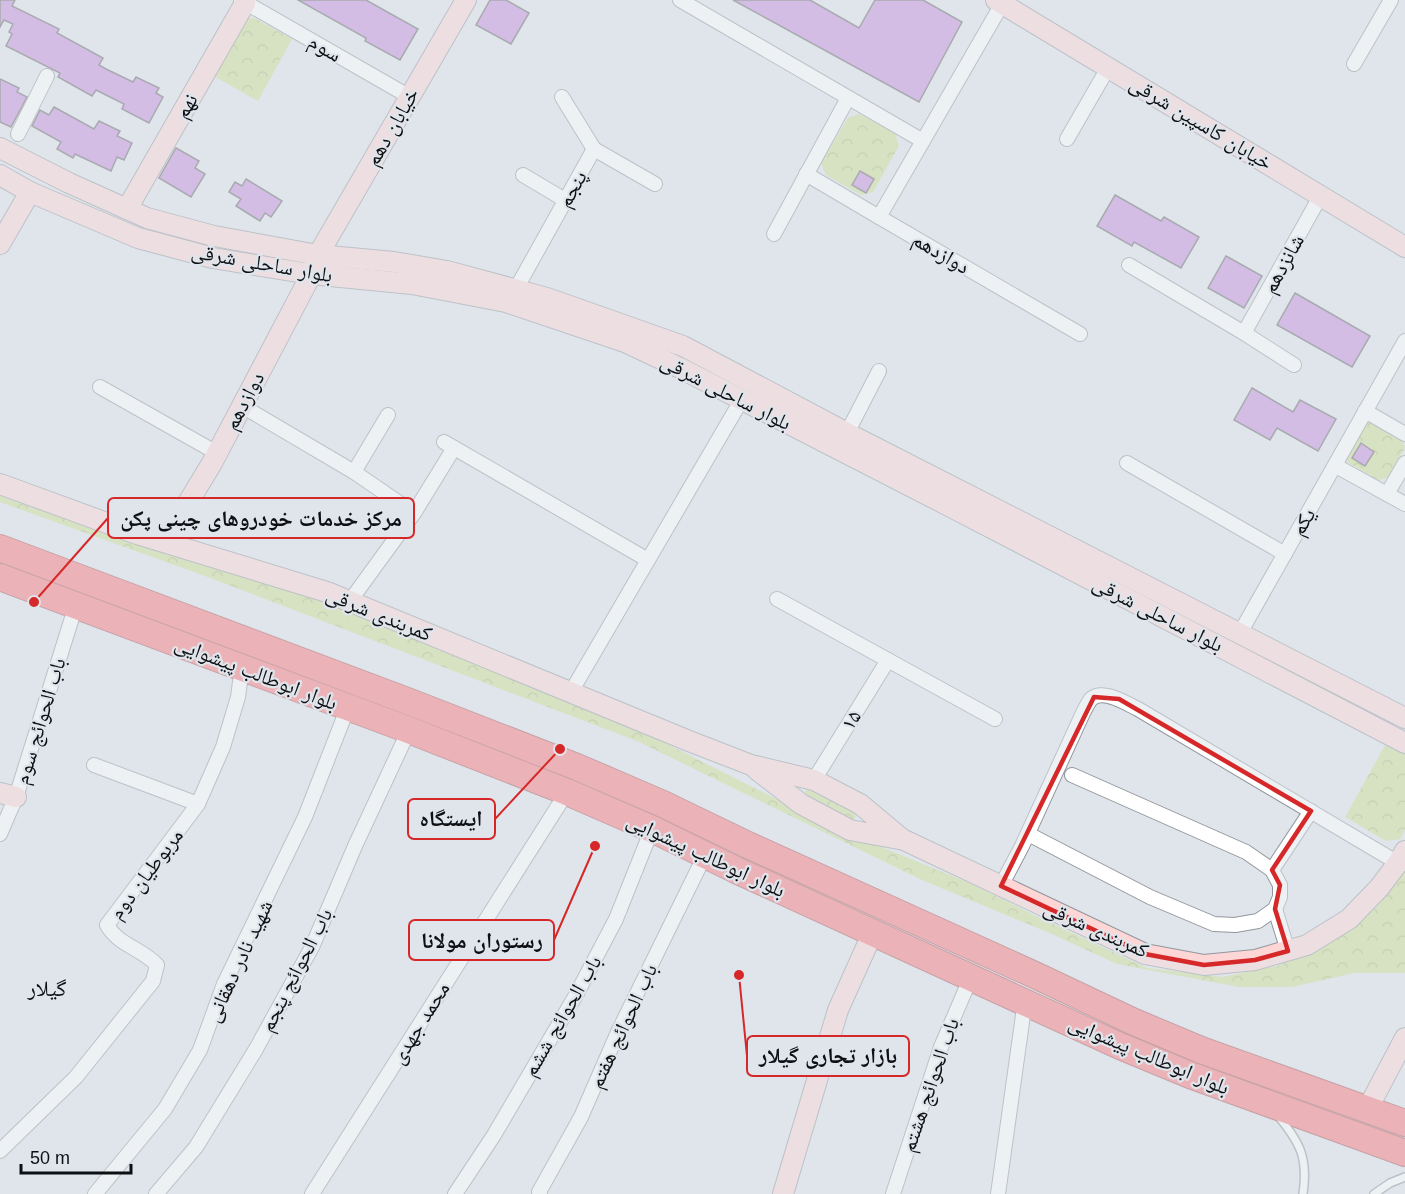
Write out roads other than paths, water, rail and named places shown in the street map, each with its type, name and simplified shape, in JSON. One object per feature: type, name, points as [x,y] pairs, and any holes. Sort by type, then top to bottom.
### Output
[{"type":"highway","name":"بلوار ابوطالب پیشوایی","points":[[0,548],[411,702],[577,767],[663,804],[1132,1021],[1201,1050],[1405,1123]]},
{"type":"highway","name":"بلوار ابوطالب پیشوایی","points":[[1,582],[76,605],[567,792],[652,829],[1120,1046],[1190,1075],[1405,1153]]},
{"type":"street","name":"خیابان دهم","points":[[315,264],[466,0]]},
{"type":"street","points":[[680,0],[923,141]]},
{"type":"street","points":[[1354,64],[1391,0]]},
{"type":"street","name":"سوم","points":[[243,1],[410,97]]},
{"type":"street","name":"نهم","points":[[127,209],[243,1]]},
{"type":"street","points":[[879,217],[999,2]]},
{"type":"street","name":"خیابان کاسپین شرقی","points":[[999,2],[1405,247]]},
{"type":"street","points":[[1067,139],[1108,68]]},
{"type":"street","points":[[0,146],[18,134],[47,76]]},
{"type":"street","points":[[562,97],[594,149]]},
{"type":"street","points":[[774,234],[848,98]]},
{"type":"street","points":[[18,134],[25,161]]},
{"type":"street","name":"بلوار ساحلی شرقی","points":[[0,146],[25,161],[147,218],[315,264],[506,302],[625,342],[742,399],[1405,743]]},
{"type":"street","name":"پنجم","points":[[516,289],[594,149],[655,184]]},
{"type":"street","name":"دوازدهم","points":[[807,174],[1080,334]]},
{"type":"street","name":"بلوار ساحلی شرقی","points":[[0,175],[30,192],[138,238],[213,258],[315,264],[394,262],[447,271],[547,298],[683,346],[847,433],[1405,718]]},
{"type":"street","points":[[523,175],[566,201]]},
{"type":"street","points":[[0,244],[30,192]]},
{"type":"street","name":"شانزدهم","points":[[1244,333],[1321,195]]},
{"type":"street","name":"دوازدهم","points":[[158,540],[183,511],[217,453],[315,264]]},
{"type":"street","points":[[1129,265],[1294,365]]},
{"type":"street","name":"یکم","points":[[1240,633],[1405,341]]},
{"type":"street","points":[[847,433],[879,371]]},
{"type":"street","points":[[571,692],[751,381]]},
{"type":"street","points":[[100,387],[217,453]]},
{"type":"street","points":[[242,406],[354,472],[414,513]]},
{"type":"street","points":[[1365,411],[1405,434]]},
{"type":"street","points":[[354,472],[388,415]]},
{"type":"street","points":[[350,601],[414,513],[449,445],[648,560]]},
{"type":"street","points":[[1127,463],[1285,554]]},
{"type":"street","points":[[1387,494],[1405,463]]},
{"type":"street","points":[[1336,466],[1405,504]]},
{"type":"street","name":"کمربندی شرقی","points":[[0,484],[158,540],[327,592],[751,765],[814,780],[860,804],[902,839],[965,871],[1145,954],[1204,965],[1255,960],[1307,945],[1349,918],[1379,888],[1402,857]]},
{"type":"street","points":[[777,599],[995,719]]},
{"type":"street","name":"باب الحوائج سوم","points":[[0,834],[8,795],[76,605]]},
{"type":"street","name":"۱۵","points":[[814,780],[888,660]]},
{"type":"street","name":"مربوطیان دوم","points":[[0,1151],[76,1077],[153,981],[157,965],[149,957],[113,936],[107,925],[198,804],[223,747],[238,697],[242,667]]},
{"type":"street","points":[[1001,886],[1022,846],[1083,713],[1090,700],[1103,696],[1119,699],[1311,811],[1402,857]]},
{"type":"street","name":"شهید نادر دهقانی","points":[[95,1194],[165,1109],[200,1050],[224,984],[305,817],[348,708]]},
{"type":"street","name":"باب الحوائج پنجم","points":[[156,1194],[196,1146],[256,1049],[312,947],[408,730]]},
{"type":"street","points":[[94,765],[198,804]]},
{"type":"street","name":"کمربندی شرقی","points":[[751,765],[801,804],[850,830],[902,839]]},
{"type":"street","points":[[1034,837],[1150,897],[1214,924],[1235,925],[1258,921],[1275,909],[1280,897],[1280,885],[1272,870],[1246,852],[1072,775]]},
{"type":"street","name":"محمد جهدی","points":[[312,1194],[567,792]]},
{"type":"street","points":[[1272,870],[1311,811]]},
{"type":"street","name":"باب الحوائج ششم","points":[[455,1194],[494,1135],[576,995],[616,919],[652,829]]},
{"type":"street","name":"باب الحوائج هفتم","points":[[540,1194],[539,1192],[581,1117],[618,1032],[705,855]]},
{"type":"street","points":[[1275,909],[1288,951]]},
{"type":"street","points":[[783,1194],[838,1010],[873,932]]},
{"type":"street","name":"باب الحوائج هشتم","points":[[892,1194],[941,1047],[971,977]]},
{"type":"street","points":[[998,1194],[1025,1001]]},
{"type":"street","points":[[1367,1110],[1405,1038]]},
{"type":"lane","points":[[1268,1103],[1299,1144],[1306,1171],[1303,1194]]},
{"type":"lane","points":[[1374,1194],[1390,1183],[1405,1177]]},
{"type":"place","name":"مرکز خدمات خودروهای چینی پکن","points":[[34,602]]},
{"type":"place","name":"ایستگاه","points":[[560,749]]},
{"type":"place","name":"رستوران مولانا","points":[[595,846]]},
{"type":"place","name":"بازار تجاری گیلار","points":[[739,975]]},
{"type":"district","name":"گیلار","points":[[47,988]]}]
